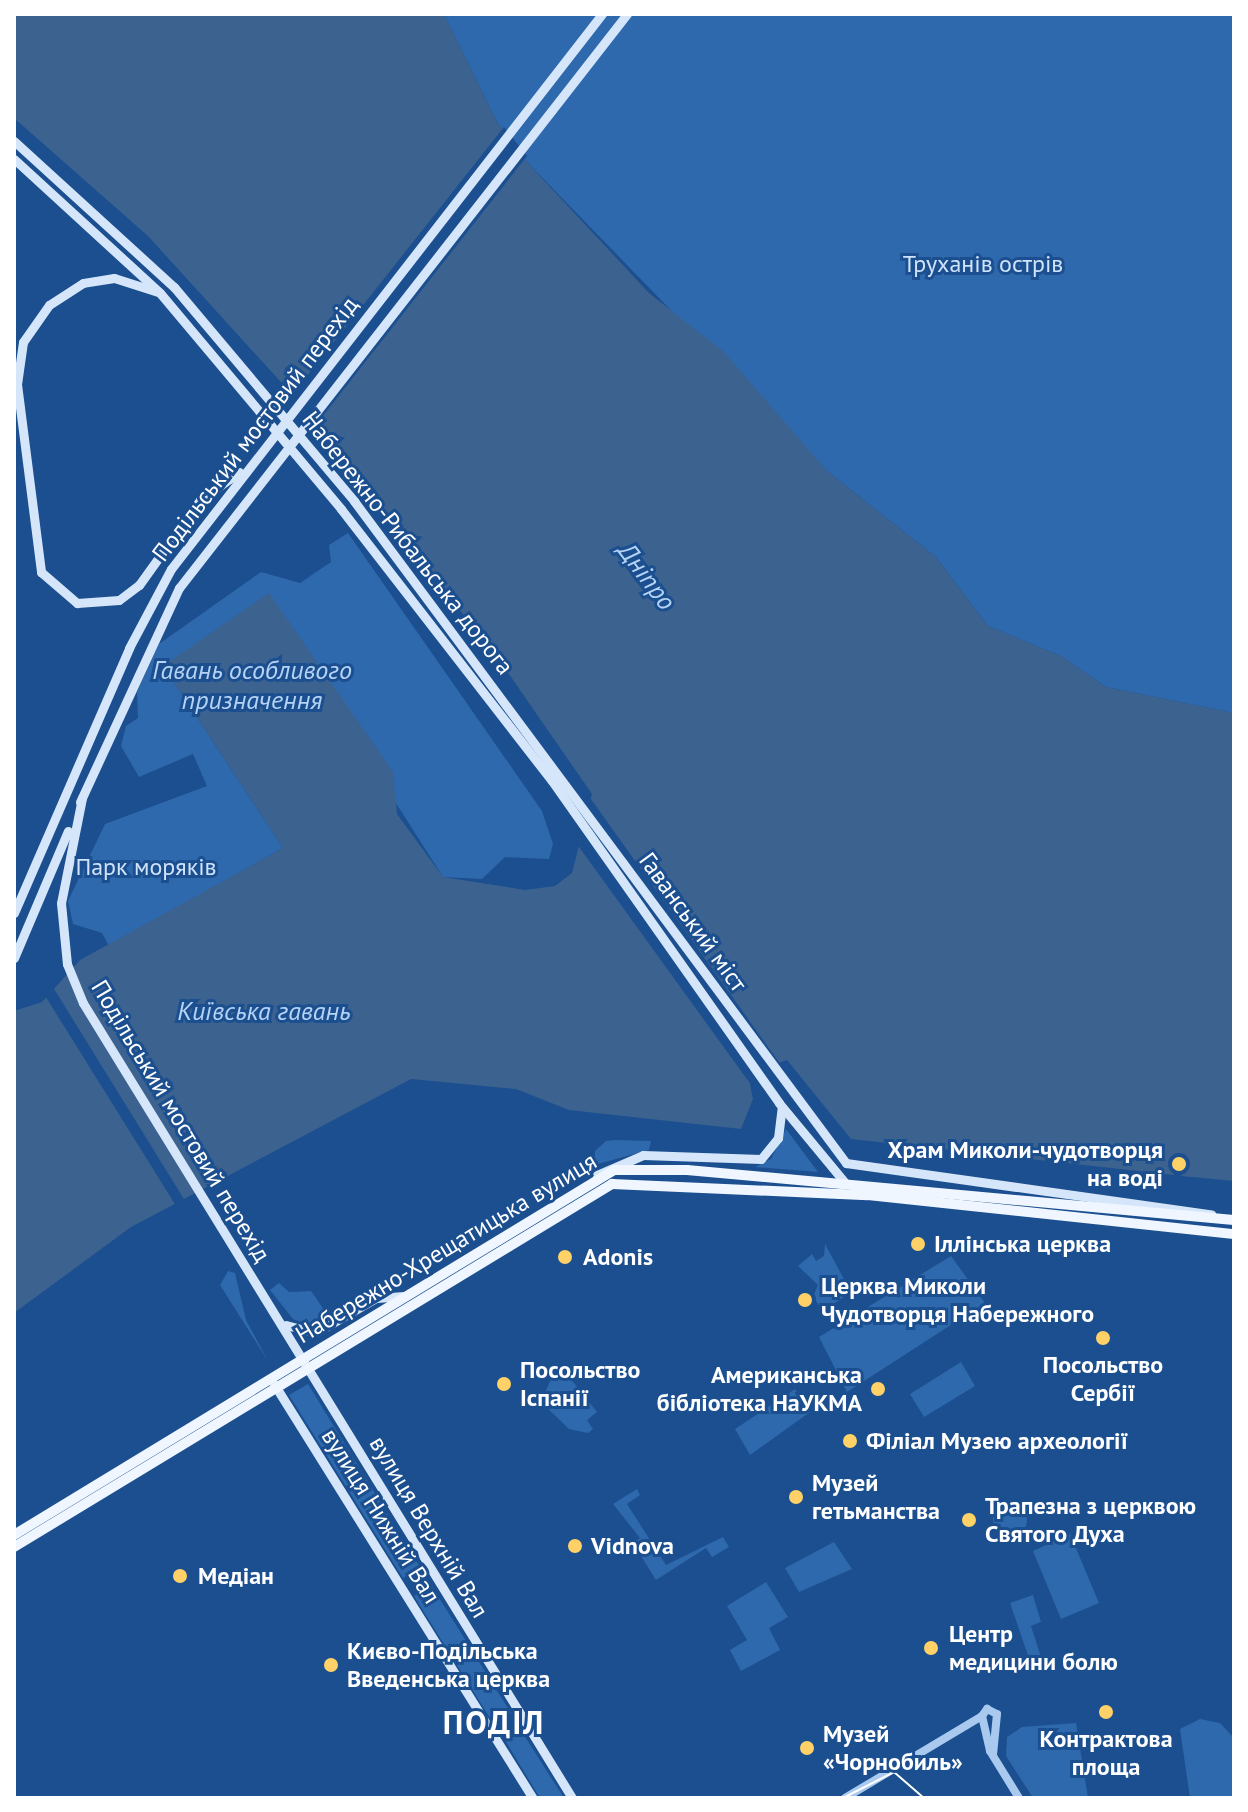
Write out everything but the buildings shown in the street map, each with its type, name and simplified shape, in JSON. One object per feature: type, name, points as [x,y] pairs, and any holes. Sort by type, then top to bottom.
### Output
[{"type":"main road","name":"Подільський мостовий перехід","points":[[14,913],[152,602],[249,466],[602,14]]},
{"type":"main road","name":"Подільський мостовий перехід","points":[[14,958],[154,634],[197,563],[627,14]]},
{"type":"main road","name":"Набережно-Рибальська дорога","points":[[14,141],[174,287],[354,501],[561,772]]},
{"type":"main road","name":"Набережно-Рибальська дорога","points":[[14,159],[160,293],[341,509],[552,781]]},
{"type":"main road","points":[[160,293],[95,280],[63,295],[31,326],[17,384],[37,562],[67,598],[89,606],[119,600],[139,585],[200,500],[249,466]]},
{"type":"main road","name":"Гаванський міст","points":[[561,772],[792,1096],[840,1158],[867,1171],[1151,1201],[1234,1220]]},
{"type":"main road","name":"Гаванський міст","points":[[552,781],[781,1106],[835,1177],[868,1195]]},
{"type":"main road","name":"Подільський мостовий перехід","points":[[82,798],[61,903],[74,984],[307,1362]]},
{"type":"main road","points":[[594,1178],[631,1157],[761,1159],[778,1138],[781,1106]]},
{"type":"main road","name":"Набережно-Хрещатицька вулиця","points":[[307,1362],[404,1296],[594,1178],[632,1166],[1234,1220]]},
{"type":"main road","name":"Набережно-Хрещатицька вулиця","points":[[14,1547],[307,1362],[612,1184],[868,1195],[1234,1234]]},
{"type":"main road","points":[[278,1317],[295,1331],[315,1333],[376,1298],[404,1296]]},
{"type":"main road","name":"вулиця Верхній Вал","points":[[307,1362],[572,1798]]},
{"type":"main road","name":"Набережно-Хрещатицька вулиця","points":[[14,1535],[273,1383]]},
{"type":"main road","name":"вулиця Нижній Вал","points":[[273,1383],[533,1798]]},
{"type":"street","points":[[845,1798],[980,1719],[996,1718],[992,1755]]},
{"type":"street","points":[[980,1719],[992,1755],[1019,1798]]},
{"type":"green space","name":"Труханів острів","points":[[444,14],[1234,14],[1234,713],[1106,687],[1061,656],[988,626],[936,557],[827,471],[525,160],[497,122]]},
{"type":"green space","name":"Парк моряків","points":[[348,533],[542,811],[553,844],[549,859],[505,857],[482,879],[443,877],[394,800],[163,666],[283,848],[109,946],[102,933],[73,924],[68,901],[105,824],[207,786],[193,754],[139,777],[121,746],[126,726],[138,718],[137,692],[159,644],[261,572],[300,583],[331,562],[329,545]]},
{"type":"green space","points":[[786,1129],[818,1172],[755,1167],[771,1159]]},
{"type":"green space","points":[[606,1141],[651,1141],[649,1150],[594,1165],[595,1151]]},
{"type":"green space","points":[[825,1244],[851,1292],[823,1311],[813,1297],[818,1285],[798,1266],[812,1254],[816,1261],[824,1256]]},
{"type":"green space","points":[[951,1256],[985,1303],[847,1392],[819,1337]]},
{"type":"green space","points":[[228,1271],[235,1273],[246,1320],[268,1361],[220,1285]]},
{"type":"green space","points":[[279,1283],[289,1292],[311,1291],[329,1317],[309,1325],[293,1319],[270,1290]]},
{"type":"green space","points":[[961,1362],[975,1386],[924,1417],[910,1394]]},
{"type":"green space","points":[[558,1363],[597,1412],[587,1420],[593,1429],[588,1433],[569,1429],[541,1402]]},
{"type":"green space","points":[[308,1384],[420,1567],[403,1578],[289,1395]]},
{"type":"green space","points":[[795,1389],[810,1412],[750,1455],[735,1429]]},
{"type":"green space","points":[[637,1489],[640,1495],[627,1504],[666,1565],[723,1537],[729,1547],[712,1557],[706,1548],[656,1580],[633,1543],[640,1538],[613,1504]]},
{"type":"green space","points":[[1010,1503],[1022,1508],[1027,1520],[1022,1532],[1010,1537],[998,1532],[993,1520],[998,1508]]},
{"type":"green space","points":[[1070,1534],[1099,1603],[1061,1619],[1033,1551]]},
{"type":"green space","points":[[834,1542],[852,1569],[799,1592],[785,1568]]},
{"type":"green space","points":[[766,1582],[788,1617],[769,1628],[780,1650],[741,1671],[730,1650],[747,1640],[727,1606]]},
{"type":"green space","points":[[431,1585],[511,1713],[493,1723],[414,1596]]},
{"type":"green space","points":[[1033,1595],[1041,1622],[1031,1626],[1042,1660],[1031,1664],[1010,1603]]},
{"type":"green space","points":[[1200,1719],[1220,1723],[1234,1738],[1234,1798],[1190,1798],[1180,1729]]},
{"type":"green space","points":[[1076,1723],[1088,1798],[1033,1798],[1006,1756],[1007,1737],[1022,1727]]},
{"type":"green space","points":[[522,1732],[564,1798],[540,1798],[506,1742]]},
{"type":"water","points":[[14,14],[444,14],[497,122],[525,160],[649,293],[724,352],[827,471],[936,557],[988,626],[1061,656],[1106,687],[1234,713],[1234,1181],[1181,1176],[1188,1162],[1180,1154],[1171,1160],[1174,1175],[851,1139],[787,1060],[748,1074],[753,1099],[741,1129],[569,1110],[516,1089],[411,1079],[131,1227],[14,1313],[14,1011],[42,1002],[80,960],[283,848],[163,666],[269,593],[393,772],[397,814],[443,877],[525,890],[555,886],[572,873],[592,794],[495,654],[331,450],[320,425],[148,236],[14,118]]},
{"type":"pier","points":[[504,127],[527,156],[315,426],[288,400]]},
{"type":"pier","points":[[588,795],[781,1065],[749,1082],[574,840]]},
{"type":"pier","points":[[51,984],[187,1204],[178,1209],[44,994]]},
{"type":"tram line","points":[[843,1798],[894,1772],[924,1798]]},
{"type":"place","name":"Храм Миколи-чудотворця на воді","points":[[1179,1164]]},
{"type":"place","name":"Іллінська церква","points":[[918,1244]]},
{"type":"place","name":"Adonis","points":[[565,1257]]},
{"type":"place","name":"Церква Миколи Чудотворця Набережного","points":[[805,1300]]},
{"type":"place","name":"Посольство Сербії","points":[[1103,1338]]},
{"type":"place","name":"Посольство Іспанії","points":[[504,1384]]},
{"type":"place","name":"Американська бібліотека НаУКМА","points":[[878,1389]]},
{"type":"place","name":"Філіал Музею археології","points":[[850,1441]]},
{"type":"place","name":"Музей гетьманства","points":[[796,1497]]},
{"type":"place","name":"Трапезна з церквою Святого Духа","points":[[969,1520]]},
{"type":"place","name":"Vidnova","points":[[575,1546]]},
{"type":"place","name":"Медіан","points":[[180,1576]]},
{"type":"place","name":"Центр медицини болю","points":[[931,1648]]},
{"type":"place","name":"Києво-Подільська Введенська церква","points":[[331,1665]]},
{"type":"place","name":"Контрактова площа","points":[[1106,1712]]},
{"type":"place","name":"Музей «Чорнобиль»","points":[[807,1748]]},
{"type":"district","name":"ПОДІЛ","points":[[494,1722]]},
{"type":"water label","name":"Дніпро","points":[[647,576]]},
{"type":"water label","name":"Гавань особливого призначення","points":[[252,685]]},
{"type":"water label","name":"Київська гавань","points":[[264,1011]]}]
